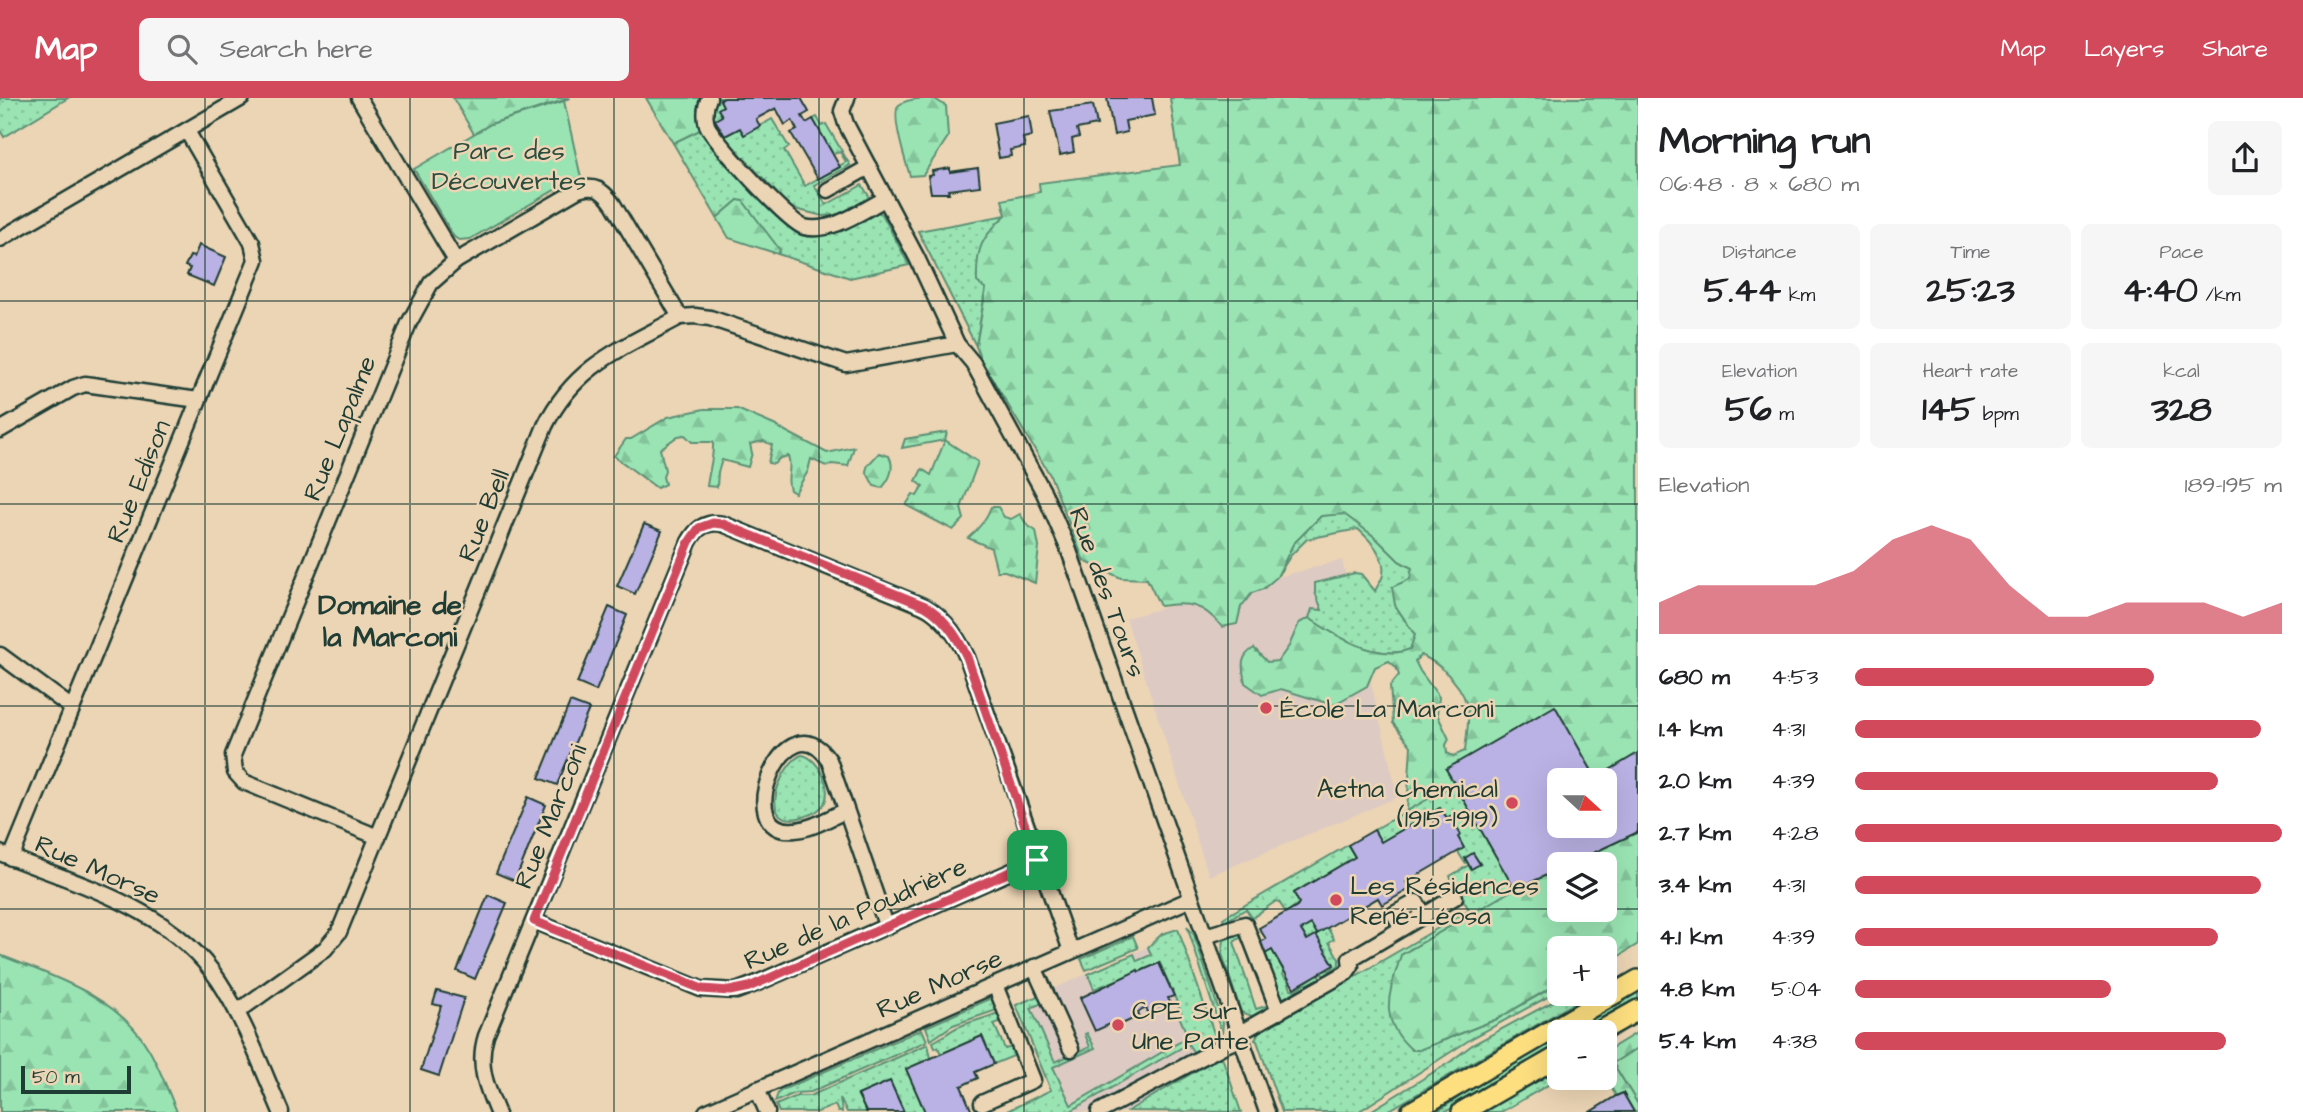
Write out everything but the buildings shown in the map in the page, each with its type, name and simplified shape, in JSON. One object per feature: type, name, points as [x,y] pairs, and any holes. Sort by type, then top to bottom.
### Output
[{"type":"main road","points":[[1411,1112],[1638,980]]},
{"type":"main road","points":[[1617,1022],[1638,1010]]},
{"type":"main road","points":[[1462,1112],[1547,1063]]},
{"type":"street","points":[[0,239],[242,98]]},
{"type":"street","points":[[359,98],[456,261]]},
{"type":"street","points":[[709,98],[705,115],[713,135],[784,212],[801,226],[816,228],[830,225],[885,199]]},
{"type":"street","name":"Rue des Tours","points":[[847,98],[842,116],[917,258],[957,344],[973,363],[1044,493],[1065,539],[1267,1112]]},
{"type":"street","name":"Rue Edison","points":[[6,856],[72,708],[251,275],[256,255],[252,243],[187,131]]},
{"type":"street","points":[[828,190],[869,167]]},
{"type":"street","name":"Rue Lapalme","points":[[378,837],[244,782],[235,772],[233,755],[413,314],[431,283],[456,261],[578,190],[597,188],[606,194],[613,204],[680,317]]},
{"type":"street","points":[[680,317],[710,318],[846,364],[957,344]]},
{"type":"street","name":"Rue Bell","points":[[237,1012],[325,949],[341,926],[556,404],[576,380],[595,365],[680,317]]},
{"type":"street","points":[[0,430],[73,388],[85,384],[198,400]]},
{"type":"street","name":"Rue Marconi","points":[[497,1112],[484,1080],[482,1050],[689,542],[703,525],[723,524],[925,606],[936,614],[967,657],[1037,860]]},
{"type":"street","points":[[0,655],[72,708]]},
{"type":"street","points":[[845,811],[796,830],[784,830],[771,822],[765,813],[763,801],[783,752],[792,746],[806,744],[824,753],[831,765],[886,925]]},
{"type":"street","name":"Rue Morse","points":[[6,856],[127,904],[152,918],[198,956],[218,980],[237,1012],[281,1112]]},
{"type":"street","points":[[1037,860],[1071,951]]},
{"type":"street","name":"Rue de la Poudrière","points":[[534,921],[702,989],[736,990],[749,987],[1037,860]]},
{"type":"street","points":[[1109,1110],[1346,973],[1351,966],[1350,958],[1455,897]]},
{"type":"street","name":"Rue Morse","points":[[706,1112],[1191,900]]},
{"type":"street","points":[[1205,936],[1245,924],[1279,1012]]},
{"type":"street","points":[[1034,967],[1071,1049]]},
{"type":"street","points":[[982,1103],[1033,1080],[995,985]]},
{"type":"street","points":[[757,1089],[767,1112]]},
{"type":"shaded area","name":"École La Marconi","points":[[1342,560],[1398,797],[1209,876],[1126,618]]},
{"type":"shaded area","name":"CPE Sur Une Patte","points":[[1178,929],[1222,1057],[1125,1112],[1064,1112],[1016,1005],[1148,947],[1162,934]]},
{"type":"green space","points":[[0,98],[68,98],[4,137],[0,130]]},
{"type":"green space","points":[[453,98],[570,98],[491,124],[474,134]]},
{"type":"green space","points":[[646,98],[700,98],[702,129],[673,143]]},
{"type":"green space","points":[[714,98],[724,98],[720,100],[723,106],[722,116],[716,120],[725,136],[740,128],[744,135],[772,119],[789,147],[784,150],[805,186],[846,162],[840,152],[833,154],[813,119],[817,117],[822,126],[826,124],[850,165],[814,185],[826,205],[862,185],[871,199],[834,215],[823,216],[791,208],[714,126],[711,118]]},
{"type":"green space","points":[[933,98],[946,106],[948,137],[923,175],[910,176],[900,139],[897,110],[899,105],[905,102]]},
{"type":"green space","points":[[1170,98],[1638,98],[1638,944],[1617,957],[1617,936],[1547,936],[1547,990],[1497,1019],[1419,1050],[1412,1050],[1401,1039],[1390,1017],[1389,1006],[1401,955],[1516,888],[1456,783],[1407,811],[1411,746],[1393,723],[1390,686],[1399,675],[1396,667],[1389,661],[1375,667],[1367,686],[1333,705],[1281,689],[1262,695],[1245,683],[1243,667],[1246,655],[1254,648],[1267,662],[1278,661],[1289,646],[1299,623],[1309,618],[1344,639],[1371,650],[1398,652],[1410,649],[1415,635],[1395,605],[1392,587],[1410,579],[1412,568],[1399,561],[1375,537],[1344,514],[1321,516],[1293,544],[1277,577],[1263,589],[1252,593],[1241,607],[1237,624],[1222,627],[1208,613],[1194,606],[1160,606],[1147,579],[1121,578],[1084,561],[1050,475],[981,360],[976,346],[986,289],[977,282],[982,244],[1006,215],[1002,200],[1040,192],[1039,183],[1180,165]],"holes":[[[1421,655],[1437,664],[1452,678],[1467,704],[1465,751],[1453,756],[1447,753],[1446,745],[1449,739],[1437,714],[1439,697],[1415,661]]]},
{"type":"green space","name":"Parc des Découvertes","points":[[564,101],[581,178],[572,180],[470,239],[459,240],[454,237],[414,169],[491,124]]},
{"type":"green space","points":[[702,129],[790,226],[878,212],[882,214],[909,265],[850,278],[778,254],[779,250],[738,200],[717,218],[673,143]]},
{"type":"green space","points":[[738,200],[743,201],[780,250],[778,254],[729,238],[717,218]]},
{"type":"green space","points":[[1006,215],[996,224],[976,346],[918,231]]},
{"type":"green space","points":[[704,409],[737,409],[827,453],[854,447],[848,466],[826,466],[811,459],[808,471],[795,493],[789,486],[788,456],[780,458],[774,464],[768,463],[772,445],[764,441],[750,444],[752,453],[748,467],[722,460],[717,487],[707,486],[713,442],[692,442],[685,435],[678,436],[660,449],[665,484],[657,488],[614,456],[626,439],[631,439],[668,417]]},
{"type":"green space","points":[[947,432],[945,440],[902,448],[905,439]]},
{"type":"green space","points":[[945,440],[978,462],[961,508],[964,519],[953,530],[906,505],[913,494],[917,496],[923,486],[916,481],[922,469],[931,475]]},
{"type":"green space","points":[[879,453],[889,456],[892,465],[882,488],[874,486],[866,471]]},
{"type":"green space","points":[[991,507],[998,507],[1004,517],[1011,519],[1020,514],[1027,525],[1036,531],[1039,547],[1035,583],[1005,571],[997,571],[991,548],[968,538],[982,524]]},
{"type":"green space","points":[[1344,513],[1375,537],[1399,561],[1412,568],[1412,576],[1395,605],[1415,635],[1411,649],[1398,652],[1372,650],[1344,639],[1309,618],[1312,609],[1322,610],[1315,592],[1315,583],[1355,573],[1361,574],[1375,591],[1381,581],[1383,568],[1380,555],[1358,529],[1307,539],[1291,555],[1277,577],[1293,544],[1321,516]]},
{"type":"green space","points":[[802,755],[814,762],[823,775],[827,790],[824,804],[810,815],[784,818],[776,809],[777,792],[784,773],[796,758]]},
{"type":"green space","points":[[1456,782],[1516,888],[1401,955],[1419,1050],[1497,1019],[1547,990],[1547,997],[1474,1037],[1358,1112],[1282,1112],[1255,1040],[1258,1033],[1469,910],[1450,876],[1469,865],[1471,869],[1480,864],[1473,853],[1465,858],[1465,863],[1458,852],[1458,837],[1461,835],[1440,808],[1381,842],[1374,830]]},
{"type":"green space","points":[[1348,845],[1355,857],[1294,893],[1299,903],[1286,913],[1276,901],[1252,918],[1246,909],[1224,922],[1223,918]]},
{"type":"green space","points":[[1311,924],[1327,927],[1334,939],[1329,942],[1339,959],[1339,965],[1324,976],[1321,972],[1332,969],[1334,964],[1316,935],[1307,940],[1301,930]]},
{"type":"green space","points":[[1187,926],[1194,935],[1223,1023],[1222,1034]]},
{"type":"green space","points":[[1178,929],[1216,1039],[1194,1053],[1188,1044],[1069,1112],[1005,1112],[1051,1090],[1016,1005],[1038,996],[1042,1003],[1031,1008],[1055,1062],[1090,1047],[1085,1034],[1087,1033],[1095,1048],[1053,1067],[1071,1105],[1188,1037],[1179,1016],[1182,1014],[1160,963],[1094,989],[1088,974],[1134,954],[1137,961],[1151,955],[1148,947],[1162,934]]},
{"type":"green space","points":[[1133,936],[1138,948],[1086,970],[1081,959]]},
{"type":"green space","points":[[1243,936],[1234,942],[1256,1009],[1266,1006],[1268,1009],[1255,1017],[1241,1012],[1222,954],[1224,940]]},
{"type":"green space","points":[[1272,950],[1291,989],[1295,990],[1318,974],[1321,978],[1282,999],[1265,954]]},
{"type":"green space","points":[[0,955],[62,980],[102,1001],[120,1014],[148,1048],[177,1112],[0,1112]]},
{"type":"green space","points":[[1638,990],[1638,999],[1602,1020],[1586,1020],[1610,1006],[1617,1006],[1617,1002]]},
{"type":"green space","points":[[992,998],[997,1010],[953,1025],[931,1040],[926,1027]]},
{"type":"green space","points":[[1547,1005],[1569,1006],[1386,1112],[1369,1112],[1450,1062],[1472,1045]]},
{"type":"green space","points":[[998,1013],[1002,1021],[994,1024],[1005,1049],[1012,1047],[1016,1055],[994,1064],[981,1036],[941,1054],[938,1047],[935,1048],[933,1042],[955,1029]]},
{"type":"green space","points":[[922,1029],[927,1041],[811,1092],[795,1093],[775,1102],[782,1090]]},
{"type":"green space","points":[[1638,1032],[1638,1048],[1617,1062],[1617,1045]]},
{"type":"green space","points":[[1547,1043],[1547,1052],[1445,1112],[1437,1112],[1487,1078]]},
{"type":"green space","points":[[928,1044],[931,1058],[925,1112],[904,1112],[890,1081],[858,1095],[866,1112],[847,1112],[840,1098],[842,1112],[838,1112],[835,1105],[818,1112],[779,1112],[776,1105],[797,1096],[810,1096]]},
{"type":"green space","points":[[1638,1048],[1638,1104],[1617,1070],[1617,1061]]},
{"type":"green space","points":[[1222,1057],[1241,1112],[1128,1111],[1216,1059]]},
{"type":"green space","points":[[1617,1069],[1638,1104],[1638,1112],[1634,1112],[1623,1093],[1616,1096],[1613,1090],[1617,1090]]},
{"type":"green space","points":[[1547,1073],[1547,1085],[1501,1112],[1479,1112]]},
{"type":"place","name":"École La Marconi","points":[[1266,708]]},
{"type":"place","name":"Aetna Chemical (1915-1919)","points":[[1512,803]]},
{"type":"place","name":"Les Résidences René-Léosa","points":[[1336,900]]},
{"type":"place","name":"CPE Sur Une Patte","points":[[1118,1025]]},
{"type":"district","name":"Domaine de la Marconi","points":[[390,620]]},
{"type":"route","points":[[713,523],[723,524],[925,606],[942,620],[967,657],[1037,860],[749,987],[736,990],[702,989],[534,921],[689,542],[699,528],[713,523]]}]
